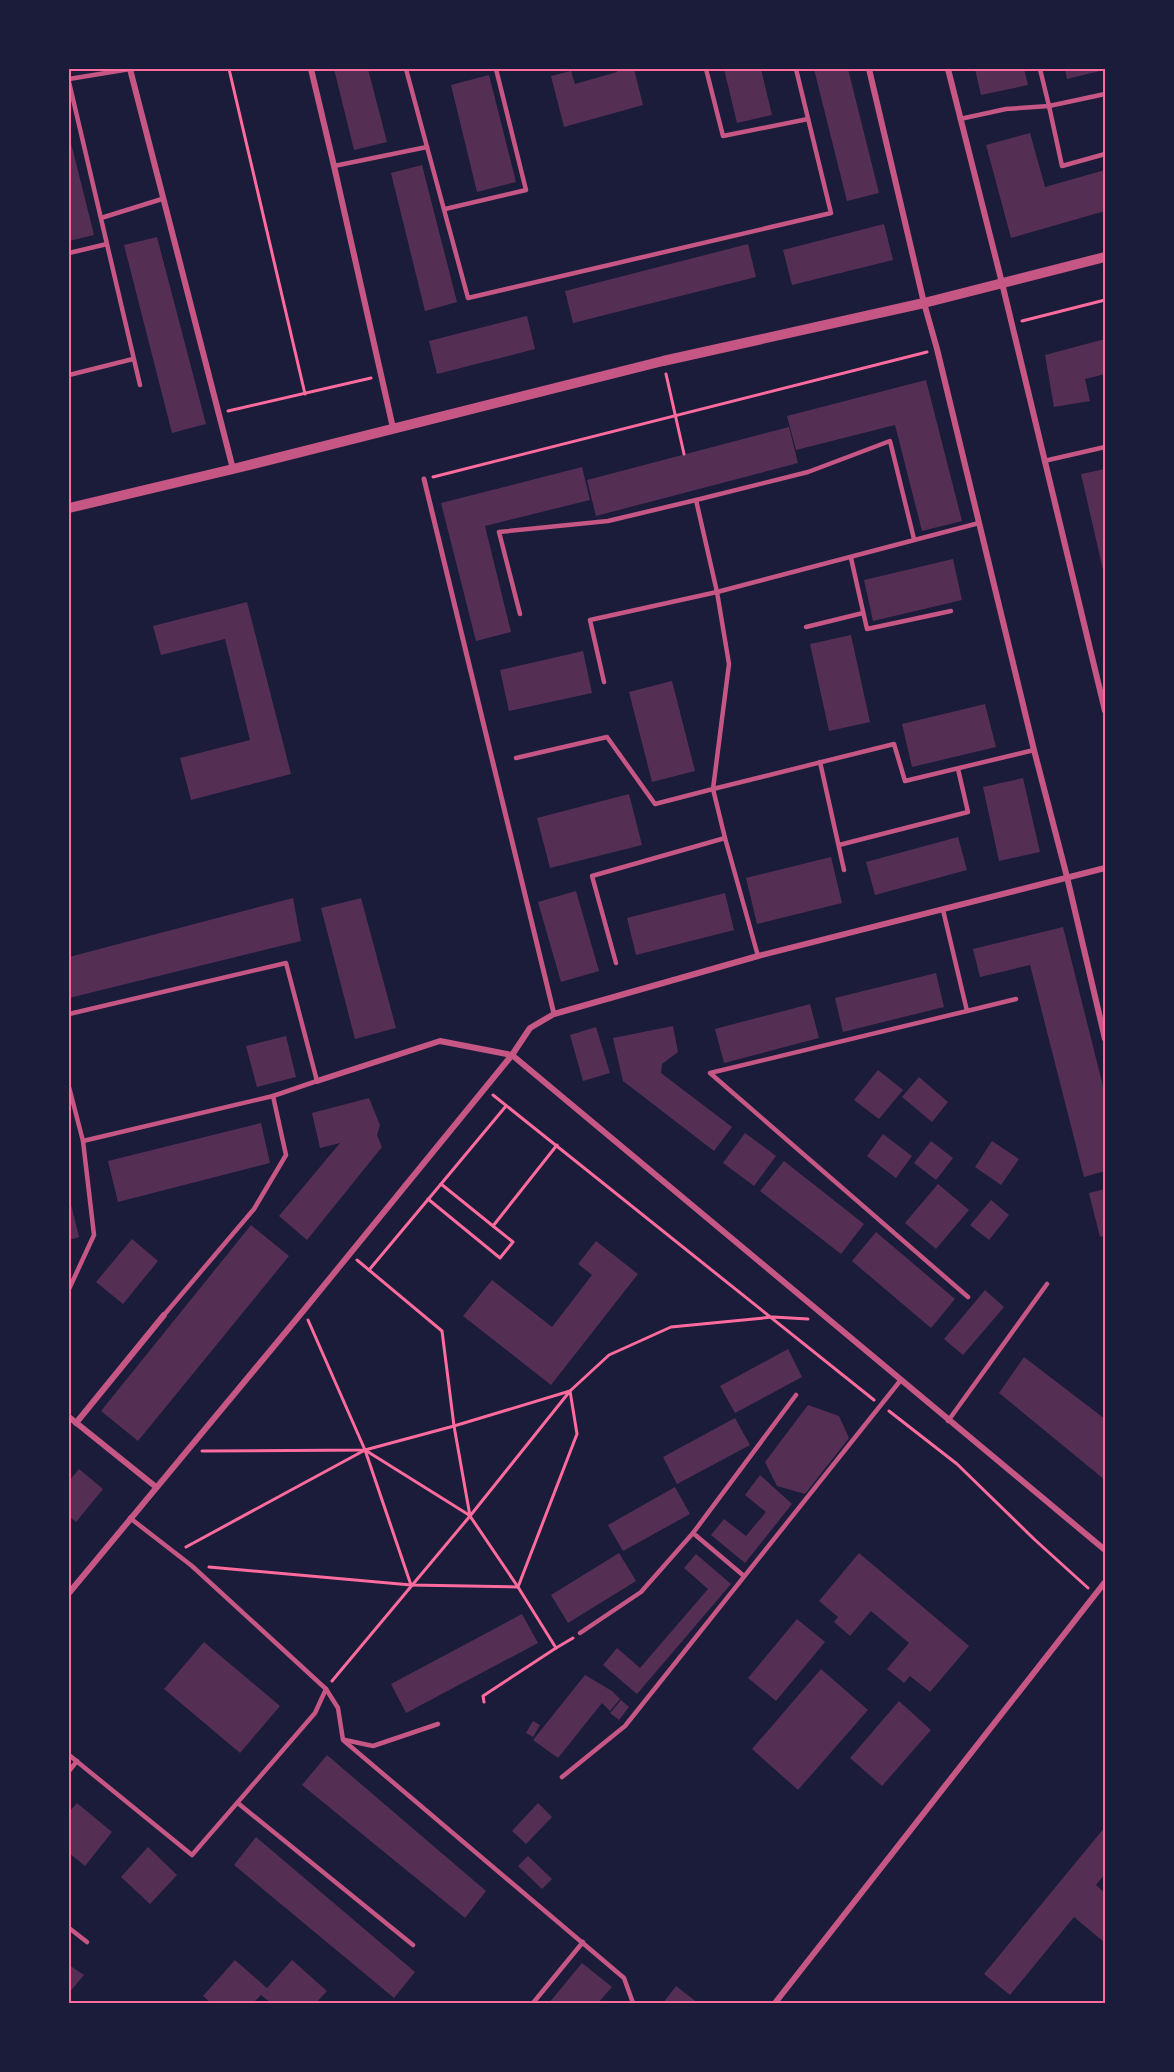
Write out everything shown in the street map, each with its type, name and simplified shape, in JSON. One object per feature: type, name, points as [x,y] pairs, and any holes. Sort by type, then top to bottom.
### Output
[{"type":"street","points":[[130,69],[233,470]]},
{"type":"street","points":[[311,69],[393,428]]},
{"type":"street","points":[[869,69],[924,303],[1105,1039]]},
{"type":"street","points":[[948,69],[1105,711]]},
{"type":"street","points":[[69,508],[233,470],[663,361],[924,303],[1105,257]]},
{"type":"street","points":[[424,480],[554,1014]]},
{"type":"street","points":[[69,1593],[485,1089],[530,1028],[554,1014],[758,956],[1105,868]]},
{"type":"street","points":[[317,1081],[440,1041],[512,1055],[1105,1550]]},
{"type":"street","points":[[76,1423],[164,1315]]},
{"type":"street","points":[[69,1417],[156,1487]]},
{"type":"street","points":[[775,2003],[1105,1582]]},
{"type":"lane","points":[[130,69],[69,81],[140,385]]},
{"type":"lane","points":[[406,69],[468,298],[831,213],[796,69]]},
{"type":"lane","points":[[445,209],[526,190],[496,69]]},
{"type":"lane","points":[[706,69],[723,136],[808,119]]},
{"type":"lane","points":[[1040,69],[1062,166],[1105,154]]},
{"type":"lane","points":[[960,119],[1006,109],[1049,106],[1105,94]]},
{"type":"lane","points":[[334,166],[427,147]]},
{"type":"lane","points":[[101,218],[162,200]]},
{"type":"lane","points":[[69,253],[107,244]]},
{"type":"lane","points":[[69,375],[133,358]]},
{"type":"lane","points":[[520,614],[499,532],[608,521],[808,472],[890,441],[914,539]]},
{"type":"lane","points":[[1044,461],[1105,447]]},
{"type":"lane","points":[[696,500],[717,592],[729,664],[713,789],[758,956]]},
{"type":"lane","points":[[604,682],[590,620],[717,592],[979,523]]},
{"type":"lane","points":[[851,558],[867,629],[951,611]]},
{"type":"lane","points":[[806,627],[863,613]]},
{"type":"lane","points":[[516,758],[607,737],[655,804],[894,744],[905,781],[1034,750]]},
{"type":"lane","points":[[820,762],[844,870]]},
{"type":"lane","points":[[839,845],[968,812],[958,768]]},
{"type":"lane","points":[[616,963],[592,876],[725,838]]},
{"type":"lane","points":[[943,910],[967,1011]]},
{"type":"lane","points":[[69,1014],[286,963],[317,1081],[273,1096],[83,1142]]},
{"type":"lane","points":[[968,1297],[710,1073],[1017,999]]},
{"type":"lane","points":[[69,1087],[83,1142],[94,1236],[69,1290]]},
{"type":"lane","points":[[164,1315],[254,1209],[286,1155],[273,1096]]},
{"type":"lane","points":[[948,1421],[1047,1284]]},
{"type":"lane","points":[[562,1777],[625,1726],[900,1381]]},
{"type":"lane","points":[[580,1633],[641,1592],[693,1533],[796,1395]]},
{"type":"lane","points":[[130,1518],[176,1552],[326,1689],[338,1708],[343,1740],[624,1978],[633,2003]]},
{"type":"lane","points":[[693,1533],[744,1576]]},
{"type":"lane","points":[[69,1755],[192,1855],[239,1804],[315,1713],[326,1689]]},
{"type":"lane","points":[[343,1740],[374,1746],[438,1725]]},
{"type":"lane","points":[[69,1771],[77,1761]]},
{"type":"lane","points":[[239,1804],[413,1945]]},
{"type":"lane","points":[[69,1928],[87,1942]]},
{"type":"lane","points":[[533,2003],[583,1942]]},
{"type":"path","points":[[229,69],[305,394]]},
{"type":"path","points":[[1012,324],[1105,300]]},
{"type":"path","points":[[424,480],[937,349]]},
{"type":"path","points":[[663,361],[684,454]]},
{"type":"path","points":[[217,413],[380,375]]},
{"type":"path","points":[[485,1089],[957,1464],[1095,1594]]},
{"type":"path","points":[[369,1270],[506,1105]]},
{"type":"path","points":[[493,1226],[557,1145]]},
{"type":"path","points":[[428,1199],[501,1258],[513,1242],[441,1184]]},
{"type":"path","points":[[350,1254],[442,1331],[453,1426],[470,1516],[556,1648]]},
{"type":"path","points":[[304,1310],[365,1450],[411,1585]]},
{"type":"path","points":[[326,1689],[470,1516],[570,1391],[609,1355],[671,1327],[772,1317],[827,1320]]},
{"type":"path","points":[[176,1552],[365,1450],[570,1391]]},
{"type":"path","points":[[518,1587],[577,1434],[570,1391]]},
{"type":"path","points":[[185,1451],[365,1450],[470,1516]]},
{"type":"path","points":[[192,1566],[411,1585],[518,1587]]},
{"type":"path","points":[[484,1702],[483,1696],[580,1633]]},
{"type":"building","points":[[334,69],[368,69],[387,142],[354,150]]},
{"type":"building","points":[[616,69],[634,69],[643,105],[564,127],[551,76],[571,71],[575,84],[617,72]]},
{"type":"building","points":[[724,69],[761,69],[772,115],[737,123]]},
{"type":"building","points":[[814,69],[848,69],[879,193],[847,201]]},
{"type":"building","points":[[975,69],[1024,69],[1028,85],[981,95]]},
{"type":"building","points":[[1065,69],[1104,69],[1104,70],[1067,79]]},
{"type":"building","points":[[489,75],[516,182],[477,192],[451,85]]},
{"type":"building","points":[[1030,133],[1045,187],[1105,170],[1105,211],[1011,238],[986,145]]},
{"type":"building","points":[[69,135],[94,235],[69,241]]},
{"type":"building","points":[[422,165],[457,302],[425,311],[391,173]]},
{"type":"building","points":[[884,224],[893,260],[792,285],[783,250]]},
{"type":"building","points":[[157,237],[206,424],[172,433],[124,245]]},
{"type":"building","points":[[748,244],[756,277],[573,323],[565,291]]},
{"type":"building","points":[[527,316],[535,349],[437,374],[429,341]]},
{"type":"building","points":[[1105,339],[1105,374],[1085,379],[1090,401],[1054,407],[1045,355]]},
{"type":"building","points":[[926,380],[962,521],[922,531],[895,425],[796,450],[787,416]]},
{"type":"building","points":[[789,427],[798,463],[596,516],[587,480]]},
{"type":"building","points":[[582,467],[590,500],[485,526],[511,632],[476,641],[441,503]]},
{"type":"building","points":[[1105,469],[1105,574],[1104,574],[1081,474]]},
{"type":"building","points":[[953,559],[962,600],[873,621],[864,580]]},
{"type":"building","points":[[247,602],[291,774],[191,800],[180,758],[250,740],[225,639],[161,655],[153,626]]},
{"type":"building","points":[[851,635],[870,722],[829,731],[810,644]]},
{"type":"building","points":[[583,651],[592,693],[509,711],[500,670]]},
{"type":"building","points":[[672,681],[695,771],[652,782],[629,692]]},
{"type":"building","points":[[985,704],[996,747],[912,767],[902,724]]},
{"type":"building","points":[[1023,778],[1040,852],[999,861],[983,787]]},
{"type":"building","points":[[629,794],[642,845],[550,868],[537,818]]},
{"type":"building","points":[[958,837],[967,870],[875,895],[866,862]]},
{"type":"building","points":[[831,857],[842,903],[757,924],[746,878]]},
{"type":"building","points":[[576,891],[599,971],[561,982],[538,902]]},
{"type":"building","points":[[725,893],[734,930],[636,955],[627,918]]},
{"type":"building","points":[[293,898],[301,941],[69,998],[69,957]]},
{"type":"building","points":[[361,898],[396,1028],[355,1039],[321,908]]},
{"type":"building","points":[[1063,927],[1105,1094],[1105,1171],[1084,1177],[1030,965],[980,977],[973,949]]},
{"type":"building","points":[[936,973],[944,1007],[843,1032],[835,998]]},
{"type":"building","points":[[810,1004],[819,1038],[724,1063],[715,1029]]},
{"type":"building","points":[[673,1026],[678,1052],[662,1064],[661,1073],[732,1127],[714,1151],[623,1081],[613,1038]]},
{"type":"building","points":[[596,1027],[610,1073],[583,1081],[570,1035]]},
{"type":"building","points":[[286,1036],[296,1077],[257,1087],[246,1046]]},
{"type":"building","points":[[878,1070],[903,1090],[879,1119],[854,1100]]},
{"type":"building","points":[[919,1077],[948,1102],[932,1122],[902,1097]]},
{"type":"building","points":[[369,1098],[380,1125],[377,1135],[382,1147],[307,1240],[279,1216],[340,1143],[320,1148],[312,1113]]},
{"type":"building","points":[[261,1123],[270,1163],[118,1202],[108,1161]]},
{"type":"building","points":[[745,1133],[776,1156],[754,1186],[723,1163]]},
{"type":"building","points":[[883,1134],[912,1156],[896,1178],[867,1156]]},
{"type":"building","points":[[931,1141],[953,1158],[936,1180],[914,1163]]},
{"type":"building","points":[[992,1141],[1019,1159],[1001,1185],[975,1167]]},
{"type":"building","points":[[784,1161],[864,1224],[841,1254],[760,1191]]},
{"type":"building","points":[[938,1184],[969,1210],[936,1249],[905,1223]]},
{"type":"building","points":[[1105,1189],[1105,1235],[1100,1237],[1089,1193]]},
{"type":"building","points":[[69,1196],[79,1237],[69,1240]]},
{"type":"building","points":[[991,1200],[1009,1215],[989,1240],[970,1225]]},
{"type":"building","points":[[251,1225],[289,1256],[138,1441],[101,1411]]},
{"type":"building","points":[[876,1232],[955,1299],[931,1328],[852,1261]]},
{"type":"building","points":[[132,1239],[158,1261],[123,1304],[96,1282]]},
{"type":"building","points":[[596,1241],[638,1274],[551,1385],[463,1316],[492,1280],[552,1327],[592,1275],[578,1264]]},
{"type":"building","points":[[985,1290],[1004,1307],[963,1355],[944,1339]]},
{"type":"building","points":[[788,1349],[802,1377],[735,1413],[720,1386]]},
{"type":"building","points":[[1024,1357],[1105,1419],[1105,1480],[999,1393]]},
{"type":"building","points":[[808,1405],[839,1416],[849,1438],[805,1494],[777,1486],[765,1462]]},
{"type":"building","points":[[735,1418],[750,1445],[677,1484],[663,1457]]},
{"type":"building","points":[[79,1469],[103,1489],[76,1522],[69,1516],[69,1481]]},
{"type":"building","points":[[760,1475],[792,1504],[745,1563],[711,1535],[724,1519],[746,1536],[766,1512],[745,1495]]},
{"type":"building","points":[[675,1487],[690,1514],[623,1551],[608,1525]]},
{"type":"building","points":[[619,1553],[636,1581],[568,1623],[551,1595]]},
{"type":"building","points":[[859,1553],[969,1646],[930,1692],[910,1676],[904,1683],[887,1669],[909,1643],[871,1611],[850,1636],[834,1622],[838,1617],[819,1601]]},
{"type":"building","points":[[696,1554],[731,1584],[637,1694],[603,1665],[617,1648],[640,1668],[708,1589],[684,1568]]},
{"type":"building","points":[[522,1614],[538,1643],[406,1713],[391,1684]]},
{"type":"building","points":[[797,1619],[825,1642],[776,1701],[748,1678]]},
{"type":"building","points":[[204,1642],[280,1706],[240,1753],[164,1689]]},
{"type":"building","points":[[821,1669],[868,1710],[798,1790],[752,1749]]},
{"type":"building","points":[[585,1675],[612,1691],[620,1699],[610,1711],[602,1703],[558,1758],[533,1740]]},
{"type":"building","points":[[621,1700],[629,1707],[619,1720],[610,1713]]},
{"type":"building","points":[[899,1701],[931,1730],[882,1786],[850,1758]]},
{"type":"building","points":[[533,1721],[540,1725],[533,1737],[526,1733]]},
{"type":"building","points":[[327,1755],[486,1891],[465,1918],[302,1785]]},
{"type":"building","points":[[77,1803],[112,1832],[85,1866],[69,1853],[69,1812]]},
{"type":"building","points":[[538,1803],[552,1817],[526,1844],[512,1831]]},
{"type":"building","points":[[1105,1827],[1105,1874],[1096,1885],[1105,1893],[1105,1943],[1074,1917],[1010,1995],[984,1974]]},
{"type":"building","points":[[256,1837],[415,1972],[394,1998],[234,1865]]},
{"type":"building","points":[[148,1847],[177,1875],[150,1904],[121,1877]]},
{"type":"building","points":[[528,1856],[552,1879],[542,1889],[518,1866]]},
{"type":"building","points":[[235,1960],[267,1988],[292,1960],[327,1991],[316,2003],[271,2003],[261,1995],[253,2003],[211,2003],[203,1996]]},
{"type":"building","points":[[582,1963],[612,1987],[598,2003],[549,2003]]},
{"type":"building","points":[[69,1965],[84,1975],[69,1993]]},
{"type":"building","points":[[676,1986],[698,2003],[663,2003]]}]
